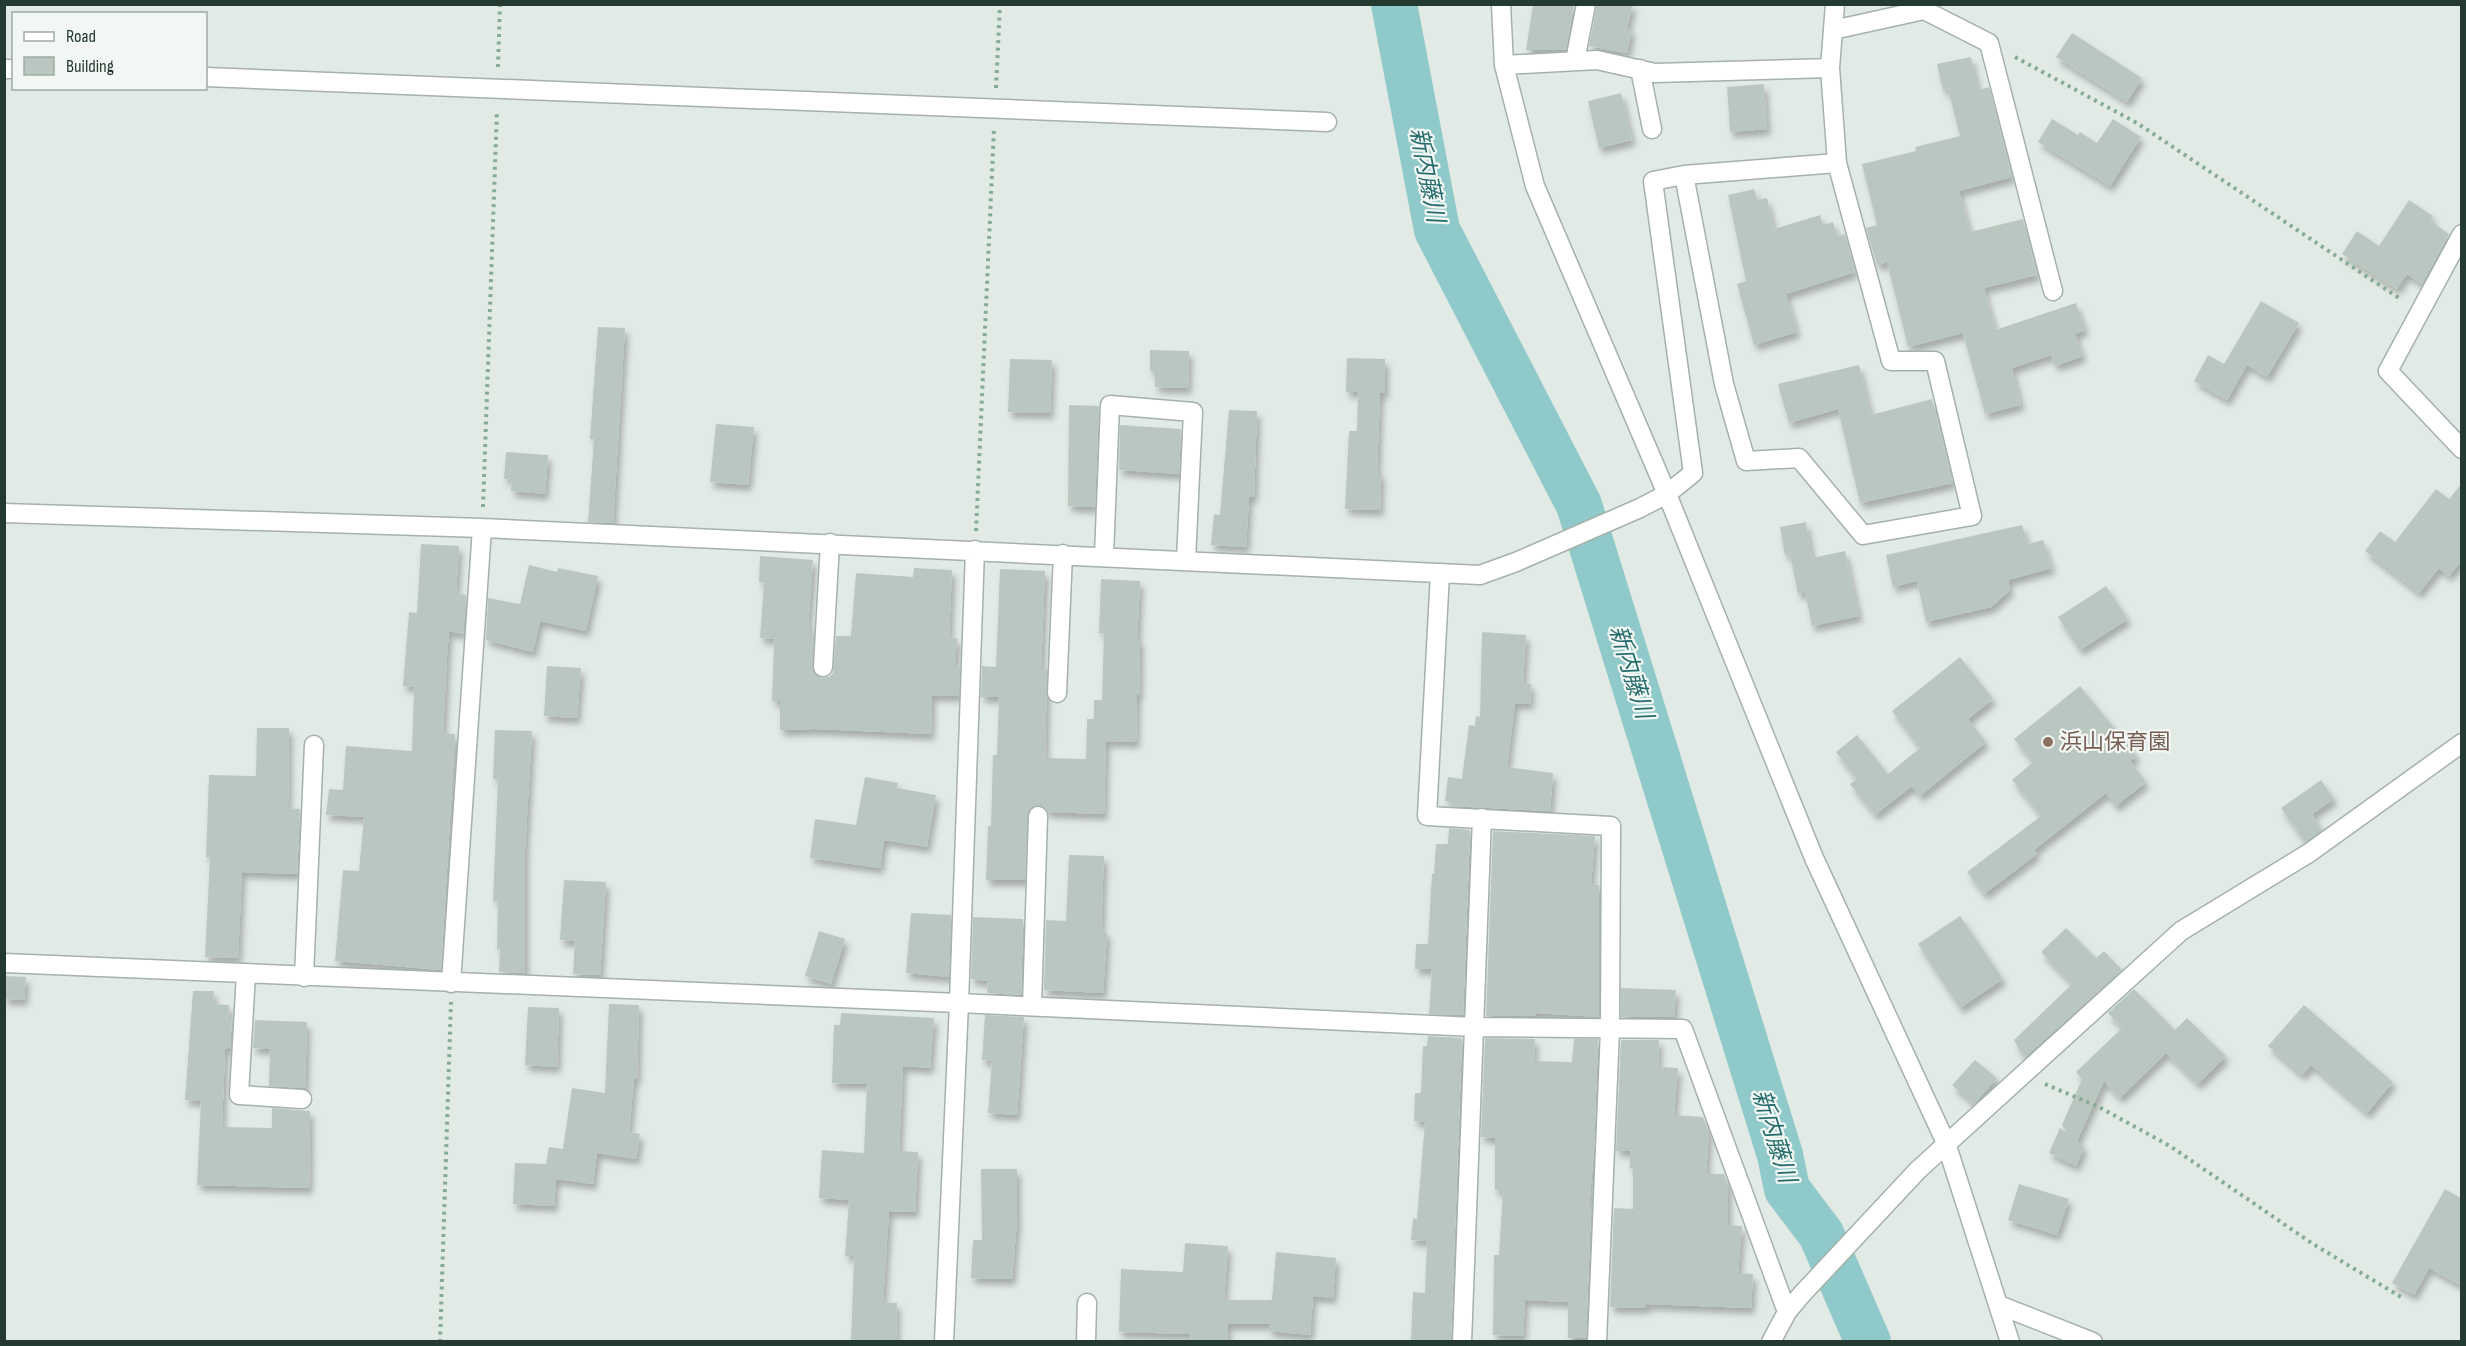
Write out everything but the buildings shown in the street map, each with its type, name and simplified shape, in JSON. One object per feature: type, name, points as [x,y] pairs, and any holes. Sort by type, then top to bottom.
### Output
[{"type":"street","points":[[1502,4],[1504,64],[1535,186],[1667,494],[1814,858],[1946,1143],[2010,1341]]},
{"type":"street","points":[[1575,61],[1586,4]]},
{"type":"street","points":[[1684,175],[1724,384],[1746,461],[1799,458],[1863,535],[1972,516],[1935,361],[1892,361],[1837,163],[1830,68],[1835,4]]},
{"type":"street","points":[[1833,30],[1924,10],[1989,43],[2053,291]]},
{"type":"street","points":[[1504,64],[1597,60],[1655,73],[1830,68]]},
{"type":"street","points":[[1640,69],[1652,129]]},
{"type":"street","points":[[207,77],[1328,122]]},
{"type":"street","points":[[4,513],[482,528],[1480,575],[1516,562],[1640,508],[1667,494],[1693,473],[1653,181],[1684,175],[1837,163]]},
{"type":"street","points":[[2462,234],[2456,259],[2420,312],[2388,371],[2462,449]]},
{"type":"street","points":[[1104,556],[1110,405],[1193,412],[1186,560]]},
{"type":"street","points":[[451,983],[482,528]]},
{"type":"street","points":[[823,667],[830,543]]},
{"type":"street","points":[[944,1341],[975,550]]},
{"type":"street","points":[[1057,693],[1063,554]]},
{"type":"street","points":[[1440,573],[1427,816],[1611,826],[1610,1029],[1597,1341]]},
{"type":"street","points":[[1771,1341],[1787,1312],[1802,1294],[1918,1170],[2181,931],[2309,854],[2462,743]]},
{"type":"street","points":[[304,977],[314,745]]},
{"type":"street","points":[[1032,1006],[1038,816]]},
{"type":"street","points":[[1462,1341],[1482,818]]},
{"type":"street","points":[[4,963],[1475,1027],[1683,1029],[1787,1312]]},
{"type":"street","points":[[246,974],[239,1095],[302,1100]]},
{"type":"street","points":[[1086,1341],[1087,1304]]},
{"type":"street","points":[[1999,1305],[2093,1341]]},
{"type":"path","points":[[482,528],[500,4]]},
{"type":"path","points":[[975,550],[1000,4]]},
{"type":"path","points":[[1989,43],[2138,123],[2420,312]]},
{"type":"path","points":[[440,1341],[451,983]]},
{"type":"path","points":[[2022,1074],[2098,1107],[2170,1146],[2313,1244],[2401,1298]]},
{"type":"waterway","name":"新内藤川","points":[[1394,4],[1437,230],[1579,505],[1780,1155],[1787,1189],[1821,1234],[1868,1342]]},
{"type":"place","name":"浜山保育園","points":[[2048,742]]}]
